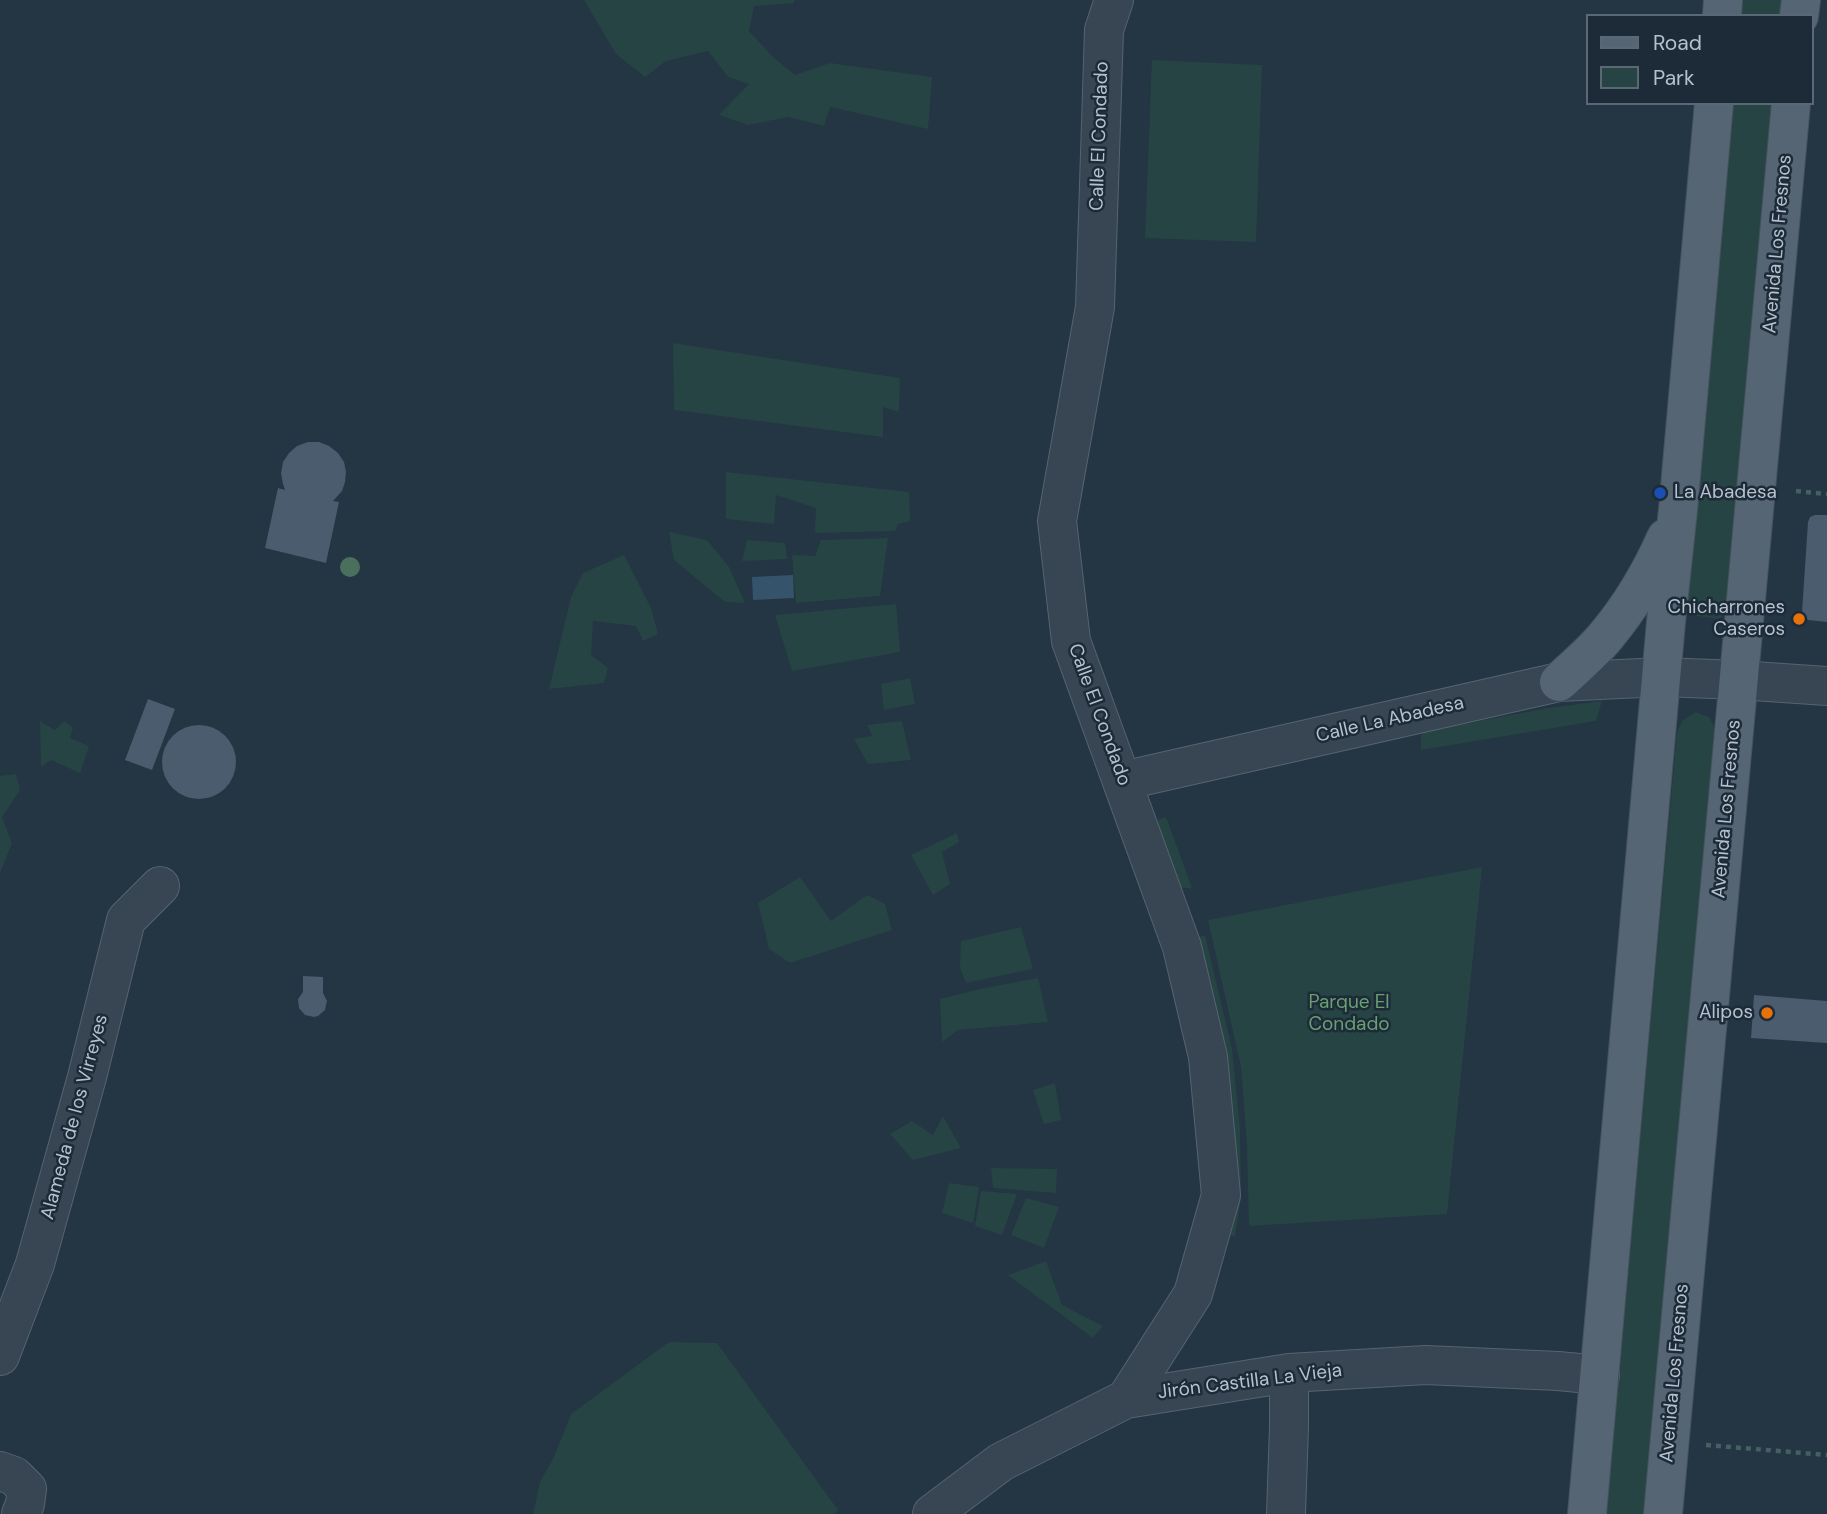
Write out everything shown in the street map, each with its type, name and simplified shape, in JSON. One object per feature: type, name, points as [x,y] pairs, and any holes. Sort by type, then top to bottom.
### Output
[{"type":"main road","points":[[1587,1514],[1714,105]]},
{"type":"main road","name":"Avenida Los Fresnos","points":[[1663,1514],[1791,105]]},
{"type":"main road","points":[[1559,682],[1606,636],[1637,594],[1654,566],[1678,510]]},
{"type":"street","name":"Calle El Condado","points":[[1114,0],[1104,30],[1095,307],[1057,521],[1071,641],[1182,947],[1208,1057],[1221,1195],[1193,1294],[1126,1399]]},
{"type":"street","name":"Calle La Abadesa","points":[[1122,781],[1559,682],[1661,677],[1827,686]]},
{"type":"street","name":"Alameda de los Virreyes","points":[[0,1356],[35,1264],[87,1077],[126,920],[160,886]]},
{"type":"street","name":"Jirón Castilla La Vieja","points":[[932,1514],[1001,1462],[1126,1399],[1289,1373],[1426,1365],[1600,1375]]},
{"type":"street","points":[[1286,1514],[1289,1373]]},
{"type":"street","points":[[0,1471],[14,1476],[27,1489],[21,1514]]},
{"type":"path","points":[[1796,491],[1827,494]]},
{"type":"path","points":[[1706,1445],[1827,1455]]},
{"type":"green space","points":[[584,0],[794,0],[794,3],[754,6],[749,31],[773,57],[795,75],[830,63],[932,77],[928,129],[830,107],[824,126],[788,117],[748,125],[719,115],[749,84],[728,77],[708,51],[666,61],[645,77],[616,54]]},
{"type":"green space","points":[[1740,0],[1782,0],[1780,14],[1739,14]]},
{"type":"green space","points":[[1152,60],[1262,65],[1256,242],[1145,238]]},
{"type":"green space","points":[[1731,105],[1772,105],[1728,607],[1725,615],[1718,619],[1690,615],[1686,610]]},
{"type":"green space","points":[[673,343],[900,378],[899,412],[883,407],[883,437],[674,410]]},
{"type":"green space","points":[[726,472],[909,492],[910,521],[898,524],[895,531],[815,533],[816,508],[776,495],[774,524],[726,519]]},
{"type":"green space","points":[[669,532],[707,540],[729,567],[745,603],[725,602],[674,560]]},
{"type":"green space","points":[[888,538],[880,596],[796,603],[792,555],[815,556],[821,540]]},
{"type":"green space","points":[[747,540],[785,543],[787,559],[742,561]]},
{"type":"green space","points":[[624,555],[651,608],[658,634],[643,641],[636,626],[593,621],[591,655],[608,668],[604,683],[549,689],[571,597],[583,573]]},
{"type":"green space","points":[[896,604],[900,652],[792,671],[775,615]]},
{"type":"green space","points":[[910,678],[915,704],[884,710],[881,684]]},
{"type":"green space","points":[[1602,701],[1596,721],[1421,750],[1421,732],[1548,708]]},
{"type":"green space","points":[[1696,712],[1709,717],[1716,730],[1645,1514],[1606,1514],[1677,733],[1682,721]]},
{"type":"green space","points":[[40,721],[55,730],[64,721],[73,728],[70,738],[89,746],[80,773],[51,760],[41,767]]},
{"type":"green space","points":[[902,721],[911,760],[868,764],[854,739],[872,736],[867,725]]},
{"type":"green space","points":[[16,774],[20,790],[2,817],[12,843],[0,873],[0,776]]},
{"type":"green space","points":[[1166,817],[1192,888],[1178,888],[1155,821]]},
{"type":"green space","points":[[957,833],[959,842],[942,852],[950,884],[933,895],[911,855]]},
{"type":"green space","name":"Parque El Condado","points":[[1482,867],[1447,1214],[1249,1226],[1241,1067],[1208,920]]},
{"type":"green space","points":[[800,877],[831,921],[867,895],[885,904],[892,930],[790,963],[769,949],[758,903]]},
{"type":"green space","points":[[1021,927],[1033,969],[966,983],[960,968],[961,941]]},
{"type":"green space","points":[[1205,935],[1232,1049],[1240,1127],[1241,1198],[1235,1237],[1225,1234],[1196,938]]},
{"type":"green space","points":[[1038,978],[1048,1022],[958,1030],[942,1042],[940,999]]},
{"type":"green space","points":[[1055,1083],[1061,1120],[1044,1124],[1033,1090]]},
{"type":"green space","points":[[943,1116],[961,1148],[913,1160],[890,1134],[912,1121],[933,1135]]},
{"type":"green space","points":[[991,1168],[1057,1169],[1056,1193],[993,1188]]},
{"type":"green space","points":[[949,1183],[979,1187],[973,1223],[942,1213]]},
{"type":"green space","points":[[981,1191],[1017,1194],[1002,1235],[975,1226]]},
{"type":"green space","points":[[1026,1198],[1059,1207],[1044,1248],[1011,1235]]},
{"type":"green space","points":[[1046,1261],[1062,1305],[1103,1326],[1093,1338],[1008,1275]]},
{"type":"green space","points":[[669,1342],[717,1343],[838,1510],[835,1514],[533,1514],[540,1482],[554,1457],[571,1414]]},
{"type":"water","points":[[793,575],[794,598],[753,600],[752,577]]},
{"type":"building","points":[[319,442],[338,453],[346,472],[342,491],[333,501],[339,502],[326,563],[265,548],[278,488],[285,490],[281,473],[283,462],[297,446]]},
{"type":"building","points":[[1827,515],[1827,622],[1808,620],[1802,612],[1808,522],[1810,517]]},
{"type":"building","points":[[148,699],[175,709],[152,770],[125,760]]},
{"type":"building","points":[[199,725],[220,731],[230,741],[236,762],[230,783],[220,793],[199,799],[178,793],[168,783],[162,762],[168,741],[178,731]]},
{"type":"building","points":[[303,976],[323,977],[323,993],[327,1001],[325,1010],[318,1016],[305,1015],[299,1008],[298,999],[303,992]]},
{"type":"building","points":[[1754,995],[1827,1001],[1827,1043],[1751,1038]]},
{"type":"place","name":"La Abadesa","points":[[1660,493]]},
{"type":"place","name":"Chicharrones Caseros","points":[[1799,619]]},
{"type":"place","name":"Alipos","points":[[1767,1013]]}]
